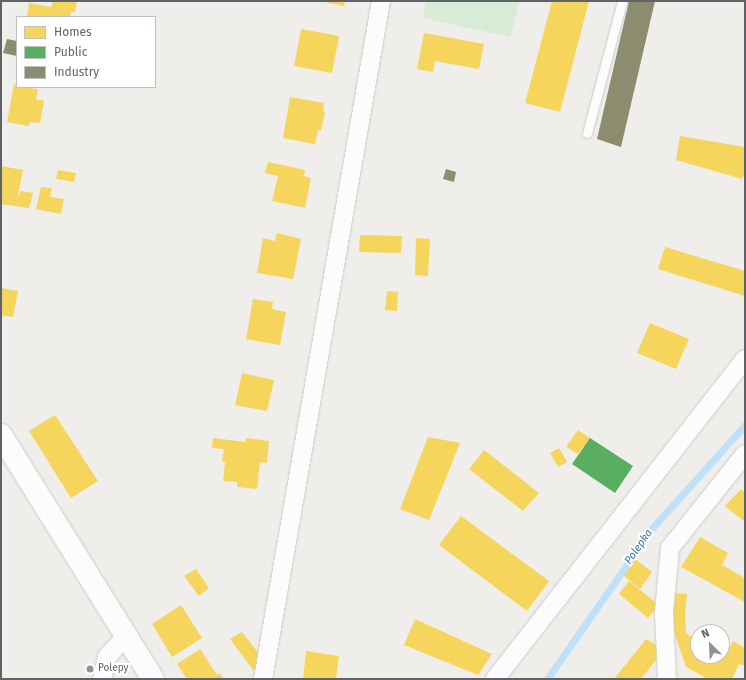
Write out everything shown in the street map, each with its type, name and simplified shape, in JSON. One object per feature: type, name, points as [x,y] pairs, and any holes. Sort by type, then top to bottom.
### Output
[{"type":"street","points":[[263,679],[381,1]]},
{"type":"street","points":[[495,679],[745,359]]},
{"type":"street","points":[[1,435],[125,637],[153,679]]},
{"type":"street","points":[[667,679],[664,612],[670,548],[745,454]]},
{"type":"street","points":[[102,679],[107,657],[125,637]]},
{"type":"lane","points":[[587,133],[622,1]]},
{"type":"green space","points":[[426,1],[520,1],[510,37],[423,18]]},
{"type":"building: Homes","points":[[53,1],[77,1],[75,12],[71,12],[70,16],[27,16],[29,3],[51,7]]},
{"type":"building: Homes","points":[[320,1],[345,1],[344,6]]},
{"type":"building: Homes","points":[[552,1],[589,1],[560,112],[525,103]]},
{"type":"building: Homes","points":[[301,29],[339,36],[332,73],[294,66]]},
{"type":"building: Homes","points":[[424,33],[484,44],[479,69],[435,61],[433,72],[417,69]]},
{"type":"building: Homes","points":[[14,84],[16,85],[16,88],[38,89],[36,99],[44,101],[40,123],[30,122],[29,126],[7,122]]},
{"type":"building: Homes","points":[[290,97],[324,103],[323,111],[325,112],[321,131],[318,130],[315,144],[283,138]]},
{"type":"building: Homes","points":[[680,136],[745,147],[745,172],[742,179],[676,160]]},
{"type":"building: Homes","points":[[268,162],[305,170],[304,176],[311,178],[305,208],[272,201],[278,176],[265,173]]},
{"type":"building: Homes","points":[[1,166],[23,170],[17,199],[20,191],[33,193],[29,208],[1,204]]},
{"type":"building: Homes","points":[[58,170],[76,173],[74,182],[56,179]]},
{"type":"building: Homes","points":[[41,187],[52,188],[50,197],[64,199],[61,214],[36,209]]},
{"type":"building: Homes","points":[[277,233],[301,239],[293,279],[257,273],[263,238],[275,241]]},
{"type":"building: Homes","points":[[360,235],[402,236],[401,253],[359,252]]},
{"type":"building: Homes","points":[[416,238],[430,239],[428,276],[415,275]]},
{"type":"building: Homes","points":[[665,247],[745,271],[745,296],[658,269]]},
{"type":"building: Homes","points":[[1,288],[18,291],[13,317],[1,315]]},
{"type":"building: Homes","points":[[387,291],[398,292],[397,311],[385,310]]},
{"type":"building: Homes","points":[[253,299],[273,302],[272,309],[286,312],[280,345],[246,339]]},
{"type":"building: Homes","points":[[650,323],[689,339],[676,369],[637,353]]},
{"type":"building: Homes","points":[[242,373],[274,380],[267,411],[235,405]]},
{"type":"building: Homes","points":[[55,415],[98,481],[71,498],[29,431]]},
{"type":"building: Homes","points":[[578,430],[590,438],[578,454],[566,447]]},
{"type":"building: Homes","points":[[428,437],[460,443],[429,520],[400,509]]},
{"type":"building: Homes","points":[[213,438],[245,442],[246,438],[269,441],[267,463],[260,462],[257,489],[237,487],[237,482],[223,481],[225,462],[222,461],[224,449],[212,448]]},
{"type":"building: Homes","points":[[559,448],[567,462],[558,467],[550,453]]},
{"type":"building: Homes","points":[[484,450],[539,493],[523,511],[469,469]]},
{"type":"building: Homes","points":[[741,489],[745,493],[745,522],[725,506]]},
{"type":"building: Homes","points":[[461,516],[549,581],[527,611],[439,545]]},
{"type":"building: Homes","points":[[700,537],[728,553],[722,565],[745,578],[745,602],[681,567]]},
{"type":"building: Homes","points":[[635,559],[652,572],[640,589],[623,575]]},
{"type":"building: Homes","points":[[196,569],[209,588],[199,596],[184,576]]},
{"type":"building: Homes","points":[[629,581],[659,605],[648,618],[619,594]]},
{"type":"building: Homes","points":[[673,593],[687,594],[685,614],[686,633],[690,636],[690,664],[730,664],[730,647],[733,641],[745,648],[745,666],[739,664],[732,679],[708,679],[686,667],[675,635],[671,611]]},
{"type":"building: Homes","points":[[181,605],[202,638],[172,657],[152,624]]},
{"type":"building: Homes","points":[[415,619],[492,654],[478,675],[404,645]]},
{"type":"building: Homes","points":[[242,632],[260,655],[254,671],[230,639]]},
{"type":"building: Homes","points":[[646,639],[664,650],[641,679],[614,679]]},
{"type":"building: Homes","points":[[200,649],[217,675],[219,673],[224,679],[187,679],[177,664]]},
{"type":"building: Homes","points":[[306,651],[339,656],[336,679],[303,679]]},
{"type":"building: Public","points":[[590,438],[633,466],[615,493],[572,464]]},
{"type":"building: Industry","points":[[629,1],[655,1],[621,147],[597,139]]},
{"type":"building: Industry","points":[[7,39],[16,41],[16,56],[3,53]]},
{"type":"building: Industry","points":[[446,169],[456,172],[454,182],[443,179]]},
{"type":"waterway","name":"Polepka","points":[[547,679],[653,527],[745,425]]},
{"type":"place","name":"Polepy","points":[[90,669]]}]
